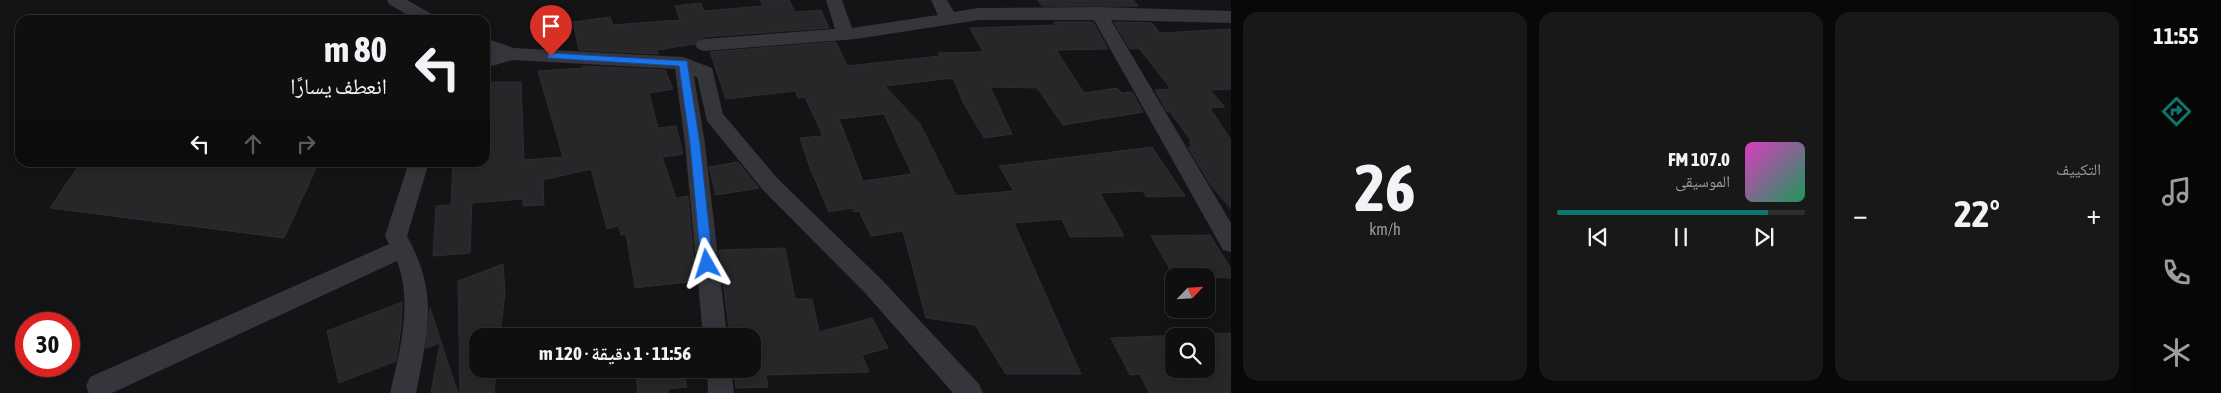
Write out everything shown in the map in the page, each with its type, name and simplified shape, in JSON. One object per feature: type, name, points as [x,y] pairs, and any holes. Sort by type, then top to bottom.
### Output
[{"type":"street","points":[[395,0],[420,15]]},
{"type":"street","points":[[834,0],[845,34]]},
{"type":"street","points":[[939,0],[948,18]]},
{"type":"street","points":[[704,45],[845,34],[1025,7],[1099,13],[1150,7],[1231,17]]},
{"type":"street","points":[[1099,13],[1163,128],[1231,243]]},
{"type":"street","points":[[490,46],[513,54],[683,63],[705,73],[714,116],[770,184],[874,287],[970,393]]},
{"type":"street","points":[[490,61],[513,54]]},
{"type":"street","points":[[683,63],[695,144],[714,328]]},
{"type":"street","points":[[403,393],[413,344],[418,306],[412,268],[396,236],[417,167]]},
{"type":"street","points":[[99,386],[402,248]]},
{"type":"street","points":[[720,378],[721,393]]},
{"type":"building","points":[[760,0],[789,0],[795,12],[821,10],[829,28],[704,37],[694,44],[657,50],[658,54],[579,50],[573,22],[610,17],[613,25],[680,20],[675,6],[701,3],[704,11],[763,6]]},
{"type":"building","points":[[1038,0],[1133,0],[1138,6],[1042,6]]},
{"type":"building","points":[[1054,22],[1093,22],[1108,49],[1056,50],[1084,93],[1117,88],[1122,93],[1132,92],[1143,112],[1063,125],[1037,88],[990,87],[1012,134],[984,138],[964,104],[953,78],[885,86],[920,124],[956,196],[1014,191],[999,166],[1152,147],[1185,196],[1146,197],[1143,191],[1100,193],[1124,236],[1070,237],[1062,219],[1014,223],[1081,374],[1006,374],[975,325],[926,318],[903,231],[871,236],[859,211],[854,212],[852,208],[829,212],[810,168],[800,138],[823,136],[805,97],[798,98],[795,91],[726,99],[710,52],[836,42],[847,66],[940,56],[938,53],[983,52],[970,28],[1056,25]],"holes":[[[884,114],[912,174],[863,181],[839,119]]]},
{"type":"building","points":[[1114,22],[1152,23],[1160,33],[1231,29],[1231,89],[1210,90],[1225,107],[1210,108],[1231,140],[1231,209],[1212,187],[1188,147],[1192,147],[1189,142],[1192,142],[1170,112],[1167,112],[1155,90],[1171,89],[1139,48],[1130,49]]},
{"type":"building","points":[[583,66],[665,70],[673,89],[649,93],[658,128],[676,126],[683,154],[662,157],[676,198],[688,196],[696,281],[635,288],[626,234],[621,235],[619,226],[607,229],[591,169],[543,180],[544,205],[523,206],[523,199],[472,203],[470,253],[433,256],[436,206],[451,205],[453,167],[490,167],[490,97],[492,82],[521,82],[524,160],[563,157],[538,71],[584,68]]},
{"type":"building","points":[[738,162],[759,188],[716,195],[709,167]]},
{"type":"building","points":[[78,167],[317,167],[284,238],[50,208]]},
{"type":"building","points":[[1210,235],[1231,269],[1231,278],[1215,277],[1215,268],[1169,268],[1151,236]]},
{"type":"building","points":[[785,248],[795,299],[812,299],[819,332],[872,318],[888,348],[862,355],[869,372],[766,375],[768,387],[736,388],[735,378],[761,378],[761,328],[729,328],[719,250]]},
{"type":"building","points":[[503,264],[505,292],[501,328],[469,328],[469,378],[495,378],[494,393],[460,393],[458,281]]},
{"type":"building","points":[[402,302],[401,327],[396,361],[339,383],[327,331]]},
{"type":"building","points":[[430,308],[458,393],[431,393],[440,343],[426,348]]},
{"type":"building","points":[[1231,333],[1231,393],[1149,393],[1140,374],[1130,375],[1111,338],[1165,336],[1165,378],[1215,378],[1215,334]]},
{"type":"building","points":[[636,378],[685,378],[687,387],[668,389],[668,393],[638,393]]},
{"type":"route","points":[[551,56],[683,63],[695,144],[707,264]]}]
